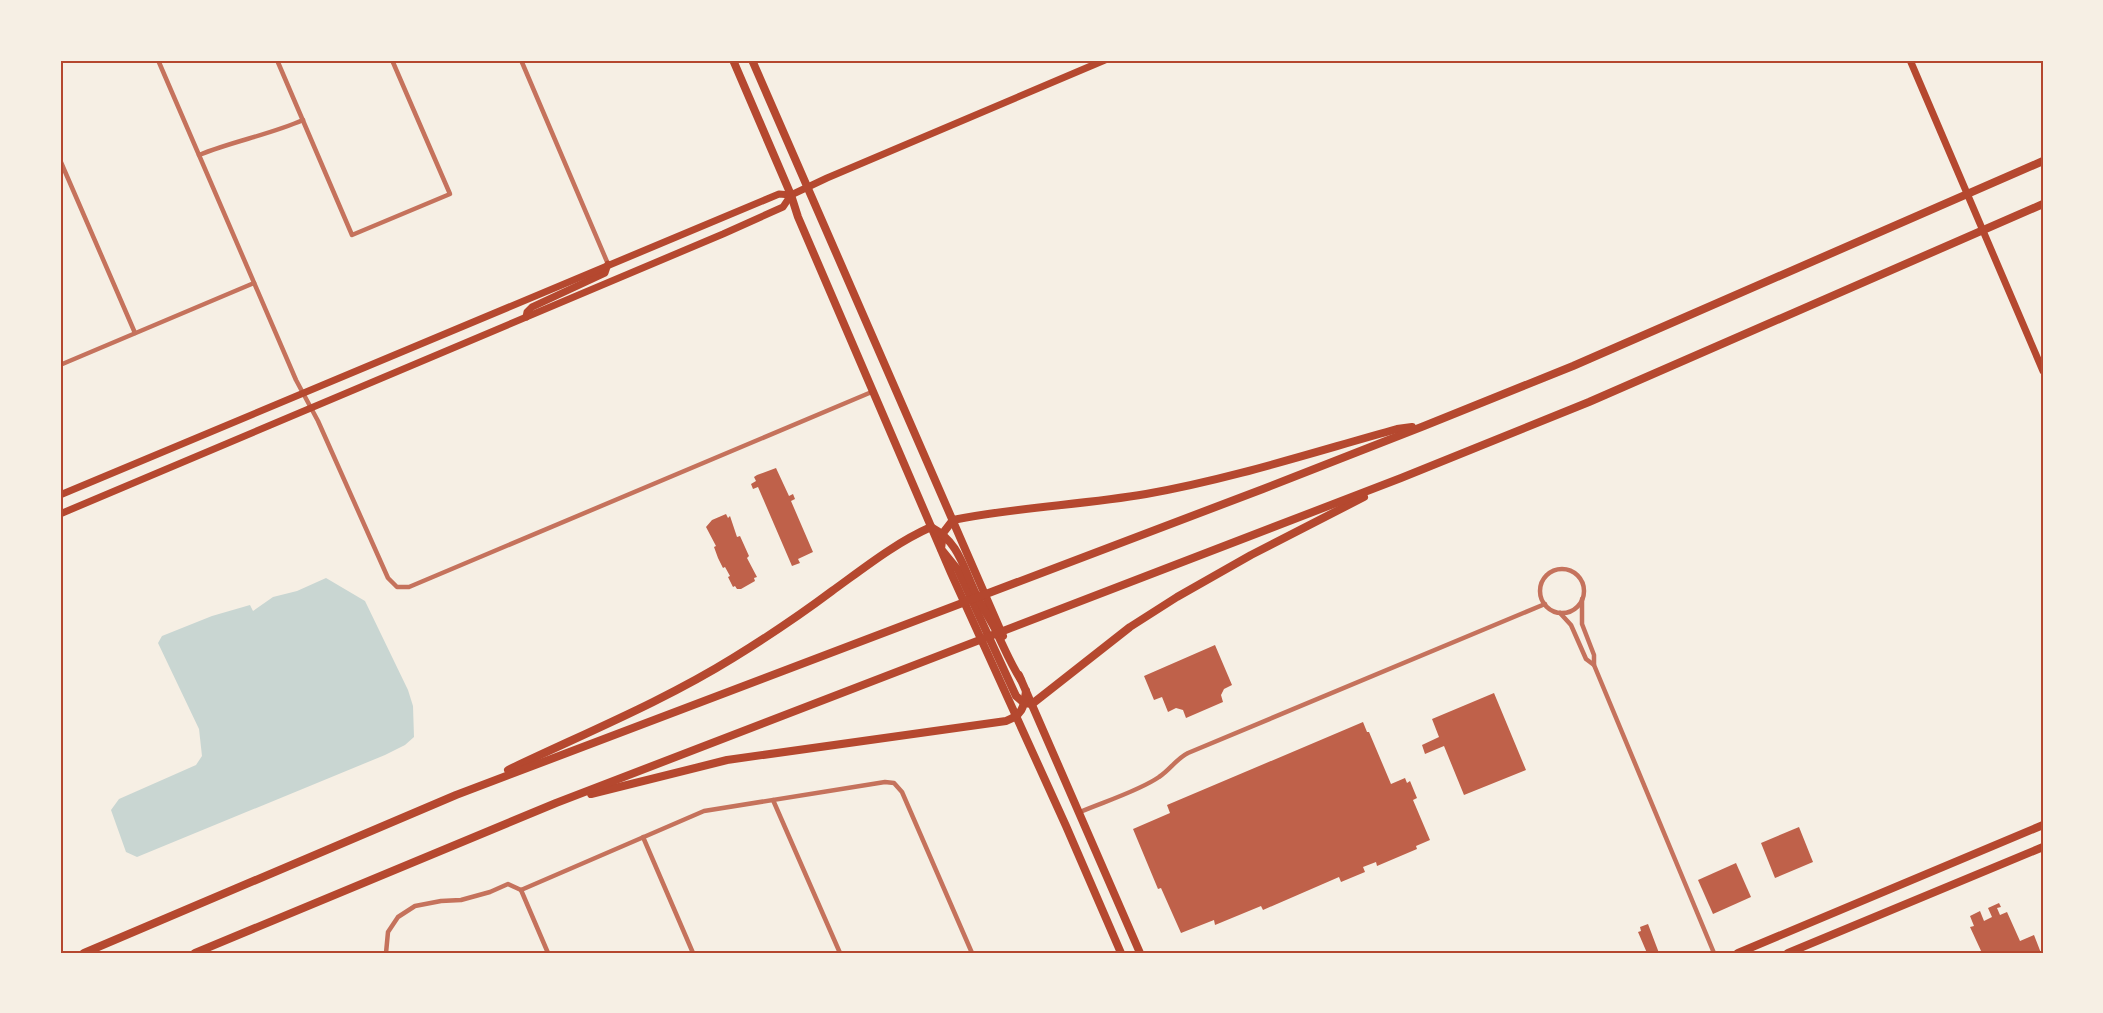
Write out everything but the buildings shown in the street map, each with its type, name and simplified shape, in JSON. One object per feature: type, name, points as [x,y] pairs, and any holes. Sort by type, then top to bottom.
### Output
[{"type":"highway","points":[[84,953],[456,795],[1424,426],[1584,361],[2043,161]]},
{"type":"highway","points":[[195,953],[556,803],[1401,478],[1589,402],[2043,204]]},
{"type":"highway","points":[[961,569],[941,549],[943,533],[953,520],[1108,500],[1184,487],[1224,478],[1397,429],[1424,426]]},
{"type":"highway","points":[[556,803],[727,760],[1006,721],[1016,717],[1028,703],[1130,627],[1168,603],[1261,549],[1401,478]]},
{"type":"highway","points":[[456,795],[677,689],[732,658],[807,610],[879,557],[932,526],[943,533],[955,547],[961,569],[1005,666],[1016,696],[1028,703]]},
{"type":"highway","points":[[1005,666],[1022,680]]},
{"type":"highway","points":[[1026,691],[1028,703]]},
{"type":"main road","points":[[733,60],[941,549]]},
{"type":"main road","points":[[752,60],[953,520],[961,569],[1005,666],[1016,717],[1121,953]]},
{"type":"main road","points":[[60,501],[63,493],[778,194],[791,195],[1105,60]]},
{"type":"main road","points":[[1911,60],[2043,371]]},
{"type":"main road","points":[[60,514],[783,207],[791,195]]},
{"type":"main road","points":[[526,317],[532,307],[605,273],[608,264]]},
{"type":"main road","points":[[1022,680],[1026,691]]},
{"type":"main road","points":[[1028,703],[1080,812],[1140,953]]},
{"type":"main road","points":[[1738,953],[2043,825]]},
{"type":"main road","points":[[1788,953],[2043,847]]},
{"type":"street","points":[[158,60],[254,283],[388,578],[397,587],[409,587],[874,391]]},
{"type":"street","points":[[277,60],[352,235],[450,194],[393,60]]},
{"type":"street","points":[[521,60],[608,264]]},
{"type":"street","points":[[199,155],[303,120]]},
{"type":"street","points":[[60,160],[135,333]]},
{"type":"street","points":[[60,365],[254,283]]},
{"type":"street","points":[[1582,599],[1572,610],[1560,613],[1552,611],[1540,595],[1542,582],[1546,576],[1558,570],[1571,571],[1577,575],[1583,587],[1582,624],[1594,655],[1594,665],[1714,953]]},
{"type":"street","points":[[1080,812],[1150,782],[1188,753],[1545,604]]},
{"type":"street","points":[[1560,613],[1571,625],[1586,658],[1594,665]]},
{"type":"street","points":[[521,890],[704,811],[885,782],[894,783],[902,792],[972,953]]},
{"type":"street","points":[[773,800],[840,953]]},
{"type":"street","points":[[643,837],[693,953]]},
{"type":"street","points":[[386,953],[388,932],[398,918],[415,906],[461,900],[508,884],[521,890],[548,953]]},
{"type":"shaded area","points":[[326,578],[365,601],[408,690],[413,706],[414,737],[405,745],[385,755],[137,857],[126,852],[111,810],[119,799],[196,765],[202,756],[199,729],[158,643],[162,636],[212,616],[250,605],[253,611],[273,597],[297,591]]}]
